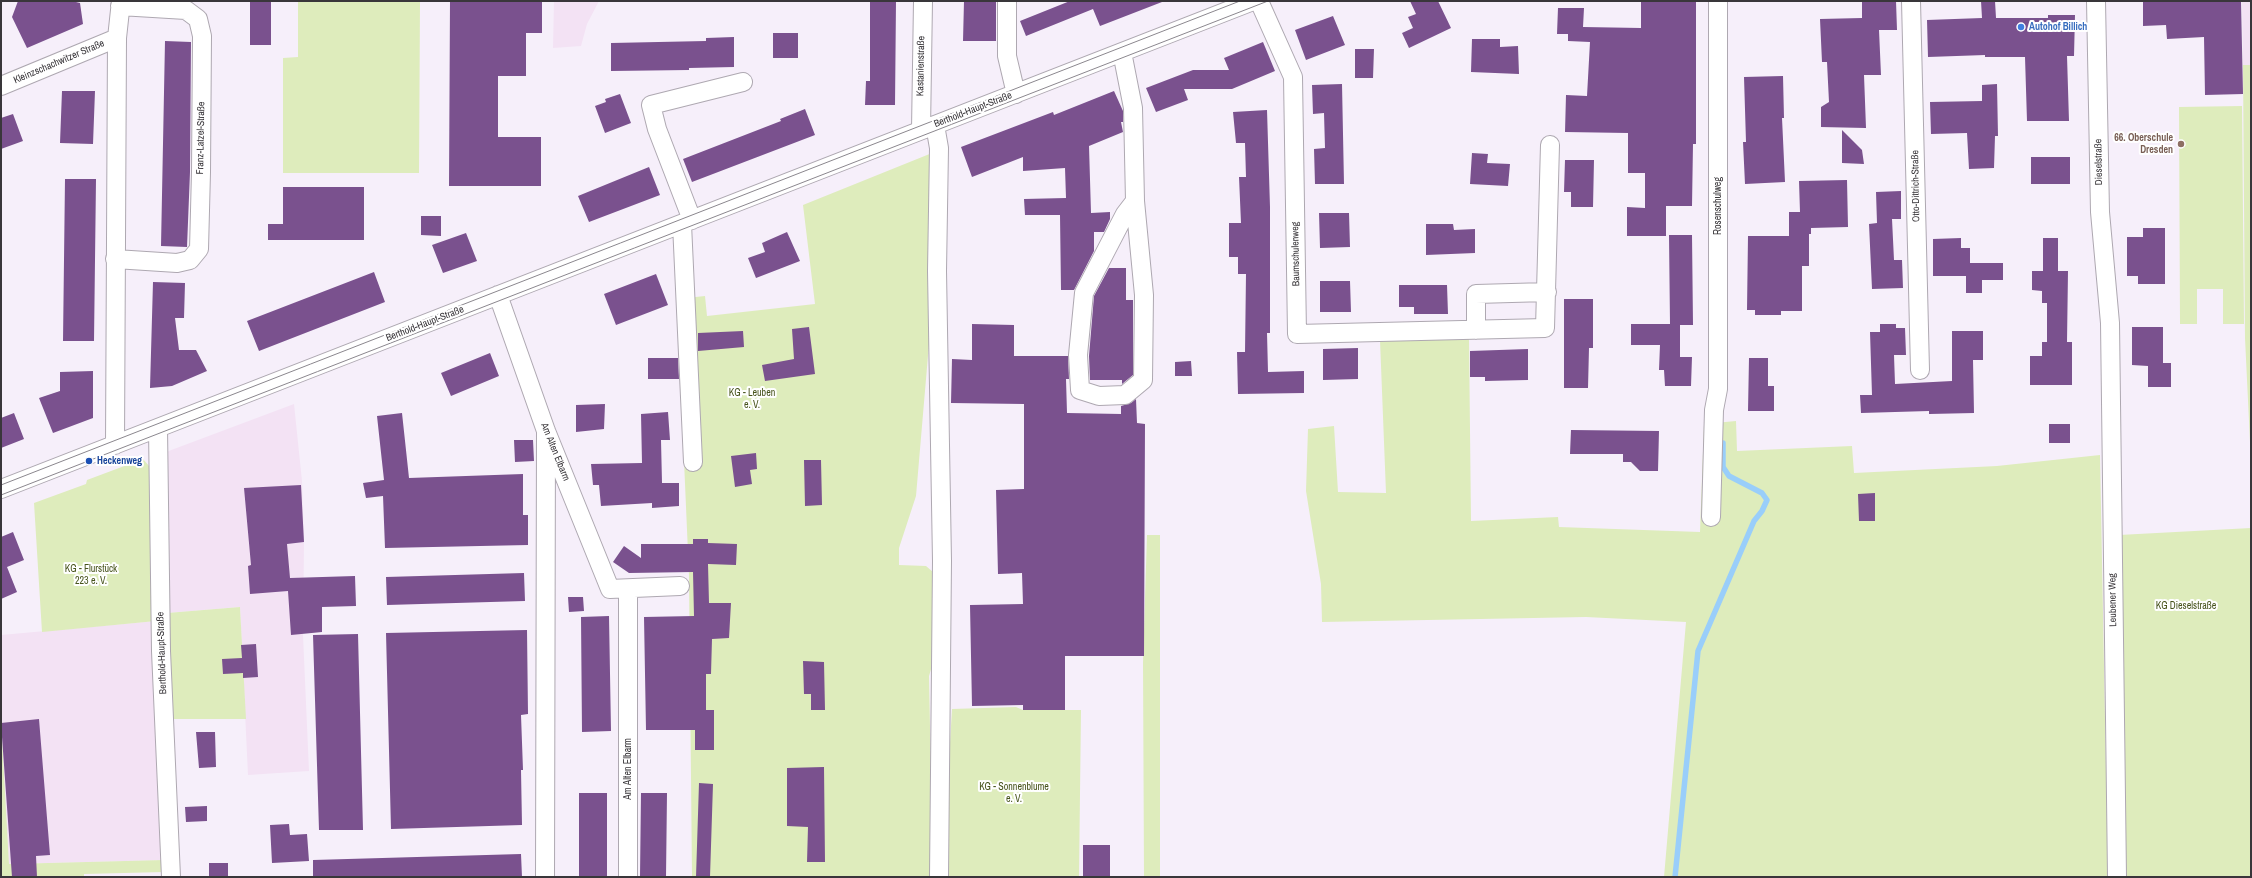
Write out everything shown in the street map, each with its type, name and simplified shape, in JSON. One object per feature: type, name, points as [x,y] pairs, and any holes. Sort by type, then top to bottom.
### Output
[{"type":"street","name":"Kastanienstraße","points":[[923,1],[928,128],[939,148],[937,271],[942,561],[939,877]]},
{"type":"street","points":[[1007,1],[1007,56],[1016,94]]},
{"type":"street","name":"Berthold-Haupt-Straße","points":[[1,489],[1253,1]]},
{"type":"street","name":"Baumschulenweg","points":[[1259,1],[1293,77],[1297,334],[1545,328],[1550,145]]},
{"type":"street","name":"Rosenschulweg","points":[[1711,517],[1714,410],[1718,389],[1718,1]]},
{"type":"street","name":"Otto-Dittrich-Straße","points":[[1911,1],[1920,370]]},
{"type":"street","name":"Dieselstraße","points":[[2096,1],[2100,212],[2110,323]]},
{"type":"street","name":"Franz-Latzel-Straße","points":[[115,259],[177,263],[190,260],[199,250],[202,36],[198,19],[186,10],[120,4],[117,38],[115,259],[115,445]]},
{"type":"street","name":"Kleinzschachwitzer Straße","points":[[1,86],[117,38]]},
{"type":"street","points":[[1122,52],[1133,108],[1135,201],[1144,295],[1143,380],[1125,395],[1099,396],[1080,390],[1078,355],[1084,293],[1125,214],[1135,201]]},
{"type":"street","points":[[692,462],[687,222],[657,129],[651,105],[743,82]]},
{"type":"street","points":[[1476,330],[1476,294],[1547,292]]},
{"type":"street","name":"Am Alten Elbarm","points":[[498,296],[546,431],[610,589],[680,586]]},
{"type":"street","name":"Leubener Weg","points":[[2110,323],[2116,877]]},
{"type":"street","name":"Berthold-Haupt-Straße","points":[[158,428],[161,651],[171,877]]},
{"type":"street","points":[[545,877],[546,431]]},
{"type":"street","name":"Am Alten Elbarm","points":[[628,589],[628,877]]},
{"type":"shaded area","points":[[554,1],[599,1],[587,24],[581,46],[553,48]]},
{"type":"shaded area","points":[[2242,1],[2251,1],[2251,65],[2243,65]]},
{"type":"shaded area","points":[[294,404],[302,481],[304,543],[303,635],[309,771],[248,775],[240,607],[167,613],[166,452]]},
{"type":"shaded area","points":[[156,621],[164,860],[9,864],[1,721],[1,635]]},
{"type":"green space","points":[[298,1],[420,1],[419,173],[283,173],[283,58],[298,57]]},
{"type":"green space","points":[[2243,65],[2251,65],[2251,463],[2245,338]]},
{"type":"green space","points":[[2242,106],[2244,324],[2223,324],[2223,289],[2197,289],[2197,324],[2180,324],[2179,107]]},
{"type":"green space","name":"KG - Leuben e. V.","points":[[932,153],[929,344],[916,496],[899,548],[899,565],[926,566],[933,572],[935,656],[929,676],[933,877],[692,877],[689,576],[677,299],[705,296],[707,316],[815,304],[803,205]]},
{"type":"green space","points":[[1469,339],[1471,521],[1558,517],[1559,527],[1700,532],[1704,424],[1736,421],[1737,451],[1852,446],[1854,473],[1997,466],[2100,455],[2108,877],[1664,877],[1686,622],[1586,617],[1322,622],[1321,584],[1306,491],[1308,429],[1334,426],[1338,492],[1386,493],[1380,340]]},
{"type":"green space","name":"KG - Flurstück 223 e. V.","points":[[143,459],[150,467],[156,621],[42,632],[34,503],[86,484],[87,480]]},
{"type":"green space","name":"KG Dieselstraße","points":[[2251,528],[2251,877],[2123,877],[2119,535]]},
{"type":"green space","points":[[1147,535],[1160,535],[1160,877],[1144,877],[1143,663]]},
{"type":"green space","points":[[240,607],[246,719],[169,719],[167,613]]},
{"type":"green space","name":"KG - Sonnenblume e. V.","points":[[1016,707],[1023,710],[1081,710],[1079,877],[945,877],[948,776],[952,709]]},
{"type":"green space","points":[[1,721],[9,864],[164,860],[164,872],[84,874],[84,877],[1,877]]},
{"type":"building","points":[[18,1],[72,1],[80,3],[83,24],[27,48],[12,17]]},
{"type":"building","points":[[250,1],[271,1],[271,45],[250,45]]},
{"type":"building","points":[[450,1],[542,1],[542,33],[526,33],[526,76],[498,76],[498,137],[541,137],[541,186],[449,186]]},
{"type":"building","points":[[870,1],[896,1],[895,105],[865,105],[866,81],[870,81]]},
{"type":"building","points":[[964,1],[996,1],[996,41],[963,41]]},
{"type":"building","points":[[1070,1],[1162,2],[1100,26],[1093,9],[1026,36],[1020,21]]},
{"type":"building","points":[[1410,1],[1438,1],[1451,28],[1409,48],[1402,33],[1413,28],[1408,17],[1416,14]]},
{"type":"building","points":[[1641,1],[1696,1],[1696,144],[1693,144],[1692,206],[1666,206],[1666,236],[1627,236],[1627,207],[1645,208],[1645,173],[1628,173],[1628,133],[1565,132],[1566,95],[1587,96],[1590,42],[1568,41],[1568,34],[1557,34],[1558,8],[1584,8],[1583,27],[1641,28]]},
{"type":"building","points":[[1862,1],[1896,1],[1897,30],[1879,30],[1881,75],[1864,75],[1866,128],[1821,127],[1821,107],[1829,102],[1827,62],[1822,62],[1820,19],[1862,18]]},
{"type":"building","points":[[1981,1],[1995,1],[1996,18],[2048,18],[2048,15],[2075,15],[2074,56],[2067,56],[2069,121],[2027,121],[2025,57],[1985,57],[1985,55],[1928,57],[1927,20],[1982,18]]},
{"type":"building","points":[[2143,1],[2241,1],[2243,94],[2205,95],[2204,37],[2167,39],[2166,25],[2143,26]]},
{"type":"building","points":[[1333,16],[1345,45],[1306,60],[1295,30]]},
{"type":"building","points":[[773,33],[798,33],[798,58],[773,58]]},
{"type":"building","points":[[734,37],[734,67],[689,68],[689,70],[611,71],[611,43],[706,41],[706,38]]},
{"type":"building","points":[[1472,39],[1500,39],[1500,47],[1518,46],[1519,74],[1471,72]]},
{"type":"building","points":[[165,41],[191,42],[190,172],[187,247],[161,246]]},
{"type":"building","points":[[1263,42],[1275,71],[1232,89],[1184,89],[1188,100],[1156,112],[1146,88],[1193,70],[1229,70],[1224,58]]},
{"type":"building","points":[[1355,49],[1374,49],[1373,78],[1355,78]]},
{"type":"building","points":[[1783,76],[1784,118],[1782,118],[1785,182],[1745,184],[1743,142],[1746,142],[1744,77]]},
{"type":"building","points":[[1342,84],[1344,184],[1315,184],[1314,149],[1325,148],[1324,113],[1313,114],[1312,85]]},
{"type":"building","points":[[1997,84],[1998,136],[1995,136],[1994,168],[1969,169],[1967,133],[1931,134],[1930,102],[1982,101],[1982,85]]},
{"type":"building","points":[[62,91],[95,91],[93,144],[60,143]]},
{"type":"building","points":[[1114,91],[1123,111],[1123,122],[1121,122],[1123,132],[1089,146],[1091,213],[1110,212],[1110,219],[1104,232],[1094,232],[1094,251],[1074,290],[1061,290],[1060,215],[1025,215],[1024,199],[1066,198],[1065,168],[1023,171],[1023,157],[972,177],[961,147],[1053,112],[1054,115]]},
{"type":"building","points":[[620,94],[631,123],[605,133],[595,106],[606,102],[605,99]]},
{"type":"building","points":[[805,109],[815,135],[692,182],[683,159],[781,121],[780,119]]},
{"type":"building","points":[[1267,110],[1270,207],[1270,333],[1267,333],[1268,372],[1304,371],[1304,393],[1238,394],[1237,352],[1245,352],[1246,274],[1238,274],[1238,257],[1229,257],[1229,223],[1241,223],[1239,177],[1246,177],[1245,143],[1236,143],[1233,112]]},
{"type":"building","points":[[13,114],[23,141],[1,149],[1,118]]},
{"type":"building","points":[[1842,130],[1862,150],[1864,164],[1842,163]]},
{"type":"building","points":[[1472,153],[1488,154],[1487,163],[1510,164],[1508,186],[1470,184]]},
{"type":"building","points":[[2031,157],[2070,157],[2070,184],[2031,184]]},
{"type":"building","points":[[1565,160],[1594,160],[1593,207],[1571,207],[1571,192],[1564,192]]},
{"type":"building","points":[[649,167],[660,195],[589,222],[578,196]]},
{"type":"building","points":[[65,179],[96,179],[94,341],[63,341]]},
{"type":"building","points":[[1847,180],[1848,227],[1811,228],[1811,234],[1809,234],[1809,266],[1802,266],[1802,311],[1781,311],[1781,315],[1755,315],[1755,310],[1747,310],[1748,236],[1789,236],[1789,212],[1800,212],[1799,181]]},
{"type":"building","points":[[283,187],[364,187],[364,240],[268,240],[268,224],[283,224]]},
{"type":"building","points":[[1901,191],[1901,219],[1892,219],[1894,260],[1902,260],[1903,288],[1872,289],[1869,224],[1877,223],[1876,192]]},
{"type":"building","points":[[1319,213],[1349,213],[1350,247],[1320,248]]},
{"type":"building","points":[[421,216],[441,216],[441,236],[421,235]]},
{"type":"building","points":[[1426,224],[1453,224],[1454,230],[1475,229],[1475,253],[1426,255]]},
{"type":"building","points":[[2143,228],[2165,228],[2165,284],[2138,284],[2138,276],[2127,276],[2127,237],[2143,237]]},
{"type":"building","points":[[787,232],[800,261],[756,278],[748,258],[765,252],[762,243]]},
{"type":"building","points":[[466,233],[477,261],[443,273],[432,245]]},
{"type":"building","points":[[1669,235],[1692,235],[1693,325],[1680,325],[1680,357],[1692,357],[1691,386],[1665,386],[1664,370],[1659,370],[1660,345],[1631,345],[1631,324],[1670,324]]},
{"type":"building","points":[[1961,238],[1961,248],[1970,248],[1970,263],[2003,263],[2003,280],[1982,280],[1982,293],[1966,293],[1966,276],[1933,276],[1933,239]]},
{"type":"building","points":[[2043,238],[2058,238],[2058,271],[2068,271],[2067,342],[2072,342],[2072,385],[2030,385],[2030,356],[2042,356],[2042,342],[2047,342],[2047,303],[2042,303],[2042,291],[2032,290],[2032,271],[2043,271]]},
{"type":"building","points":[[1109,268],[1126,268],[1126,300],[1133,300],[1133,375],[1122,384],[1122,380],[1090,380],[1089,356],[1094,296]]},
{"type":"building","points":[[374,272],[385,302],[259,351],[247,321]]},
{"type":"building","points":[[656,274],[668,305],[616,325],[604,294]]},
{"type":"building","points":[[1320,281],[1350,281],[1351,312],[1320,312]]},
{"type":"building","points":[[153,282],[185,283],[184,318],[175,318],[179,350],[196,350],[207,371],[172,386],[150,388]]},
{"type":"building","points":[[1399,285],[1447,285],[1448,314],[1414,314],[1414,307],[1399,307]]},
{"type":"building","points":[[1564,299],[1593,299],[1593,348],[1589,348],[1588,388],[1564,388]]},
{"type":"building","points":[[972,324],[1014,325],[1014,356],[1068,356],[1069,379],[1066,379],[1067,413],[1121,414],[1121,406],[1131,403],[1136,399],[1137,423],[1145,424],[1144,656],[1065,656],[1065,710],[1023,710],[1023,705],[972,706],[970,605],[1023,604],[1022,573],[998,574],[996,490],[1024,489],[1024,404],[951,403],[952,359],[972,360]]},
{"type":"building","points":[[1880,324],[1896,324],[1896,328],[1905,328],[1906,355],[1894,355],[1895,384],[1952,381],[1952,331],[1983,331],[1983,360],[1973,360],[1974,413],[1929,414],[1929,411],[1861,413],[1860,395],[1872,395],[1870,332],[1880,332]]},
{"type":"building","points":[[809,327],[815,374],[765,381],[762,365],[794,359],[792,329]]},
{"type":"building","points":[[2132,327],[2163,327],[2163,363],[2171,363],[2171,387],[2148,387],[2148,366],[2132,365]]},
{"type":"building","points":[[743,331],[744,347],[698,351],[698,333]]},
{"type":"building","points":[[1358,348],[1358,379],[1323,380],[1323,349]]},
{"type":"building","points":[[1528,349],[1528,380],[1485,381],[1485,377],[1470,377],[1470,351]]},
{"type":"building","points":[[490,353],[499,376],[451,396],[441,373]]},
{"type":"building","points":[[648,358],[678,358],[679,379],[648,379]]},
{"type":"building","points":[[1749,358],[1768,358],[1768,386],[1774,386],[1774,411],[1748,411]]},
{"type":"building","points":[[1191,361],[1192,376],[1175,376],[1175,362]]},
{"type":"building","points":[[93,371],[93,418],[53,433],[39,398],[60,391],[60,372]]},
{"type":"building","points":[[605,404],[604,429],[576,432],[576,405]]},
{"type":"building","points":[[668,412],[670,440],[661,440],[662,483],[679,483],[679,506],[652,508],[652,503],[601,506],[599,485],[593,485],[591,464],[642,463],[641,414]]},
{"type":"building","points":[[14,413],[24,439],[1,448],[1,418]]},
{"type":"building","points":[[402,413],[409,478],[523,474],[523,515],[528,515],[528,545],[385,548],[383,496],[366,498],[363,483],[384,480],[377,416]]},
{"type":"building","points":[[2049,424],[2070,424],[2070,443],[2049,443]]},
{"type":"building","points":[[1571,430],[1659,431],[1658,471],[1640,471],[1631,462],[1623,462],[1623,454],[1570,454]]},
{"type":"building","points":[[514,440],[533,440],[534,461],[515,462]]},
{"type":"building","points":[[756,453],[757,469],[750,470],[752,484],[735,487],[731,456]]},
{"type":"building","points":[[804,460],[821,460],[822,505],[805,506]]},
{"type":"building","points":[[301,485],[304,542],[287,544],[290,578],[355,576],[356,606],[322,607],[322,632],[291,635],[288,591],[250,594],[248,566],[251,565],[244,488]]},
{"type":"building","points":[[1875,493],[1875,521],[1859,521],[1858,494]]},
{"type":"building","points":[[13,532],[24,560],[7,567],[17,592],[1,599],[1,537]]},
{"type":"building","points":[[693,539],[708,539],[708,543],[737,544],[736,565],[708,564],[709,603],[731,603],[729,638],[712,639],[711,674],[706,674],[706,710],[714,710],[714,750],[695,750],[695,730],[646,730],[644,617],[694,616],[693,572],[629,573],[613,562],[624,546],[641,558],[641,544],[693,544]]},
{"type":"building","points":[[524,573],[525,601],[387,605],[386,577]]},
{"type":"building","points":[[568,597],[583,597],[584,611],[569,612]]},
{"type":"building","points":[[609,616],[611,731],[582,732],[581,617]]},
{"type":"building","points":[[527,630],[528,714],[521,715],[523,770],[521,770],[522,825],[391,829],[386,633]]},
{"type":"building","points":[[358,634],[363,830],[319,830],[313,635]]},
{"type":"building","points":[[256,644],[258,677],[243,678],[243,673],[223,674],[222,659],[242,658],[241,645]]},
{"type":"building","points":[[803,661],[824,662],[825,710],[811,710],[811,694],[804,694]]},
{"type":"building","points":[[39,719],[50,855],[36,856],[37,877],[12,877],[1,723]]},
{"type":"building","points":[[196,732],[215,732],[216,767],[199,768]]},
{"type":"building","points":[[824,767],[825,862],[807,862],[808,827],[787,826],[787,768]]},
{"type":"building","points":[[699,783],[713,784],[710,877],[696,877]]},
{"type":"building","points":[[579,793],[607,793],[607,877],[579,877]]},
{"type":"building","points":[[641,793],[667,793],[666,877],[640,877]]},
{"type":"building","points":[[207,806],[207,821],[186,822],[185,807]]},
{"type":"building","points":[[289,824],[290,835],[307,834],[309,861],[272,863],[270,825]]},
{"type":"building","points":[[1083,845],[1110,845],[1110,877],[1083,877]]},
{"type":"building","points":[[521,854],[522,877],[313,877],[313,860]]},
{"type":"building","points":[[209,863],[228,863],[228,877],[209,877]]},
{"type":"waterway","points":[[1675,877],[1698,651],[1754,521],[1762,511],[1767,500],[1762,493],[1729,476],[1723,467],[1723,443]]},
{"type":"tram line","points":[[1,485],[1240,1]]},
{"type":"tram line","points":[[1,495],[1268,1]]},
{"type":"place","name":"Autohof Billich","points":[[2021,27]]},
{"type":"place","name":"66. Oberschule Dresden","points":[[2181,144]]},
{"type":"place","name":"Heckenweg","points":[[89,461]]}]
